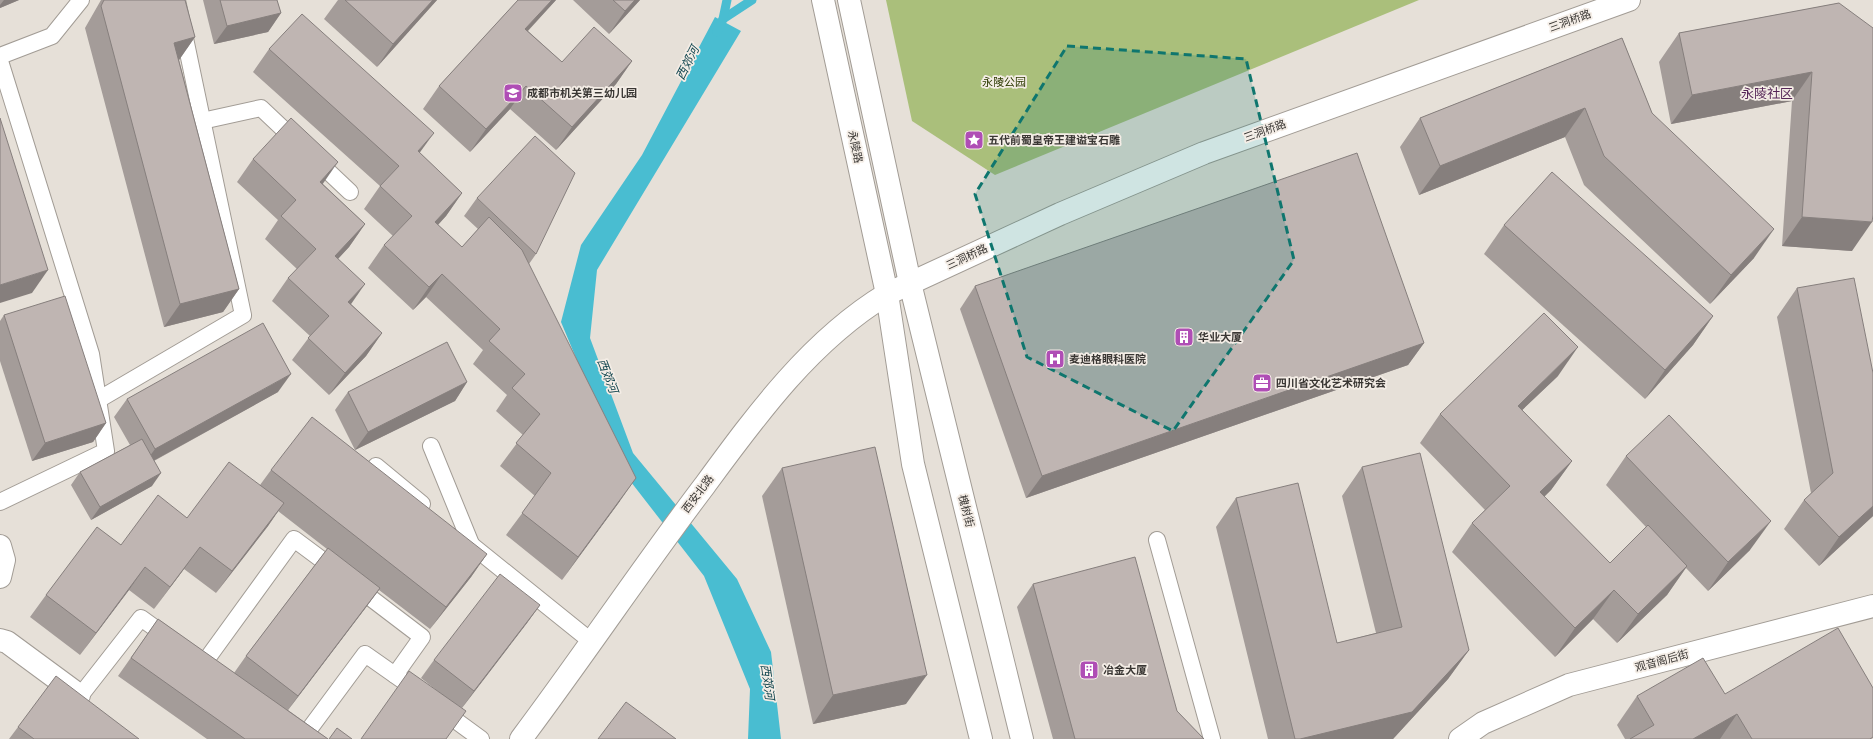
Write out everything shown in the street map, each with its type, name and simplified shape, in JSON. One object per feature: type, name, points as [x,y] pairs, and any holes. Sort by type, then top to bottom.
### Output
[{"type":"street","name":"永陵路","points":[[823,0],[887,294]]},
{"type":"street","points":[[849,0],[910,283]]},
{"type":"street","name":"三洞桥路","points":[[910,283],[1060,214],[1204,153],[1629,0]]},
{"type":"street","name":"西安北路","points":[[521,739],[592,642],[663,540],[779,388],[820,346],[866,307],[887,294],[910,283]]},
{"type":"street","name":"槐树街","points":[[910,283],[1022,739]]},
{"type":"street","points":[[887,294],[913,464],[981,739]]},
{"type":"street","points":[[0,546],[4,560],[0,577]]},
{"type":"street","name":"观音阁后街","points":[[1460,739],[1483,723],[1569,685],[1873,606]]},
{"type":"street","points":[[0,640],[7,642],[97,709]]},
{"type":"lane","points":[[0,56],[52,36],[81,0]]},
{"type":"lane","points":[[98,400],[243,315],[177,0]]},
{"type":"lane","points":[[0,61],[91,354],[106,451],[0,502]]},
{"type":"lane","points":[[202,121],[261,108],[350,192]]},
{"type":"lane","points":[[431,446],[471,544]]},
{"type":"lane","points":[[376,466],[592,642]]},
{"type":"lane","points":[[193,656],[294,539],[422,637],[395,675]]},
{"type":"lane","points":[[1157,540],[1212,739]]},
{"type":"lane","points":[[80,696],[141,618],[223,677]]},
{"type":"lane","points":[[286,721],[305,735],[365,654],[480,739]]},
{"type":"highlighted area","points":[[1067,46],[1246,59],[1294,260],[1173,431],[1027,357],[975,194]]},
{"type":"green space","name":"永陵公园","points":[[886,0],[1419,0],[995,175],[912,121]]},
{"type":"water","points":[[715,17],[741,31],[597,270],[590,338],[633,453],[737,579],[771,652],[781,739],[748,739],[750,689],[704,576],[624,473],[561,322],[581,245],[642,155]]},
{"type":"building","points":[[104,0],[185,0],[195,37],[174,43],[239,289],[180,304],[101,6]]},
{"type":"building","points":[[220,0],[277,0],[281,13],[227,26]]},
{"type":"building","points":[[345,0],[433,0],[393,44]]},
{"type":"building","points":[[518,0],[552,0],[525,29],[562,62],[594,27],[632,61],[572,127],[526,86],[486,129],[439,86]]},
{"type":"building","points":[[613,0],[635,0],[625,11]]},
{"type":"building","points":[[1839,3],[1873,28],[1872,222],[1802,217],[1812,72],[1692,95],[1679,33]]},
{"type":"building","points":[[302,14],[434,133],[418,151],[462,193],[435,222],[462,247],[489,217],[522,250],[636,478],[578,557],[522,513],[551,473],[516,443],[540,414],[512,388],[525,374],[489,341],[500,329],[442,274],[429,287],[384,245],[412,216],[380,186],[399,166],[269,49]]},
{"type":"building","points":[[1622,38],[1652,113],[1774,229],[1731,275],[1604,156],[1585,108],[1440,166],[1420,118]]},
{"type":"building","points":[[0,118],[48,270],[0,285]]},
{"type":"building","points":[[291,118],[338,162],[320,182],[365,224],[335,256],[365,284],[348,302],[382,333],[345,373],[308,338],[329,316],[288,278],[316,249],[281,216],[296,200],[253,159]]},
{"type":"building","points":[[535,136],[575,173],[536,254],[477,198]]},
{"type":"building","name":"华业大厦","points":[[1357,153],[1424,343],[1042,476],[975,286]]},
{"type":"building","points":[[1552,172],[1713,316],[1665,370],[1504,225]]},
{"type":"building","points":[[1854,278],[1873,373],[1873,506],[1839,537],[1804,500],[1833,473],[1797,288]]},
{"type":"building","points":[[65,296],[106,423],[45,443],[4,315]]},
{"type":"building","points":[[1544,313],[1578,347],[1518,406],[1572,461],[1540,492],[1610,563],[1648,525],[1687,566],[1638,614],[1614,590],[1575,628],[1472,523],[1510,486],[1440,414]]},
{"type":"building","points":[[263,323],[291,374],[155,449],[127,399]]},
{"type":"building","points":[[447,342],[467,382],[368,432],[348,392]]},
{"type":"building","points":[[1669,415],[1771,521],[1728,562],[1626,456]]},
{"type":"building","points":[[312,417],[487,554],[446,607],[271,470]]},
{"type":"building","points":[[142,439],[161,473],[100,507],[80,472]]},
{"type":"building","points":[[875,447],[927,675],[833,695],[782,468]]},
{"type":"building","points":[[1420,453],[1469,650],[1412,712],[1295,739],[1236,498],[1298,483],[1337,643],[1402,627],[1362,467]]},
{"type":"building","points":[[229,462],[284,503],[232,571],[200,547],[170,587],[145,567],[96,633],[46,595],[97,527],[121,545],[158,495],[187,518]]},
{"type":"building","points":[[328,548],[380,588],[298,696],[246,656]]},
{"type":"building","name":"冶金大厦","points":[[1135,557],[1177,711],[1204,739],[1075,739],[1033,584]]},
{"type":"building","points":[[500,574],[540,605],[474,691],[434,660]]},
{"type":"building","points":[[158,619],[328,739],[245,739],[131,658]]},
{"type":"building","points":[[1838,628],[1873,688],[1873,737],[1870,739],[1752,739],[1737,714],[1693,739],[1630,739],[1654,725],[1637,696],[1703,658],[1725,694]]},
{"type":"building","points":[[409,671],[466,711],[446,739],[361,739]]},
{"type":"building","points":[[56,676],[139,739],[34,739],[18,727]]},
{"type":"building","points":[[626,702],[676,739],[598,739]]},
{"type":"building","points":[[337,728],[352,739],[329,739]]},
{"type":"waterway","name":"西郊河","points":[[717,32],[723,19],[727,0]]},
{"type":"waterway","points":[[723,19],[752,0]]},
{"type":"place","name":"成都市机关第三幼儿园","points":[[513,93]]},
{"type":"place","name":"五代前蜀皇帝王建谥宝石雕","points":[[974,140]]},
{"type":"place","name":"华业大厦","points":[[1184,337]]},
{"type":"place","name":"麦迪格眼科医院","points":[[1055,359]]},
{"type":"place","name":"四川省文化艺术研究会","points":[[1262,383]]},
{"type":"place","name":"冶金大厦","points":[[1089,670]]},
{"type":"district","name":"永陵社区","points":[[1767,94]]}]
